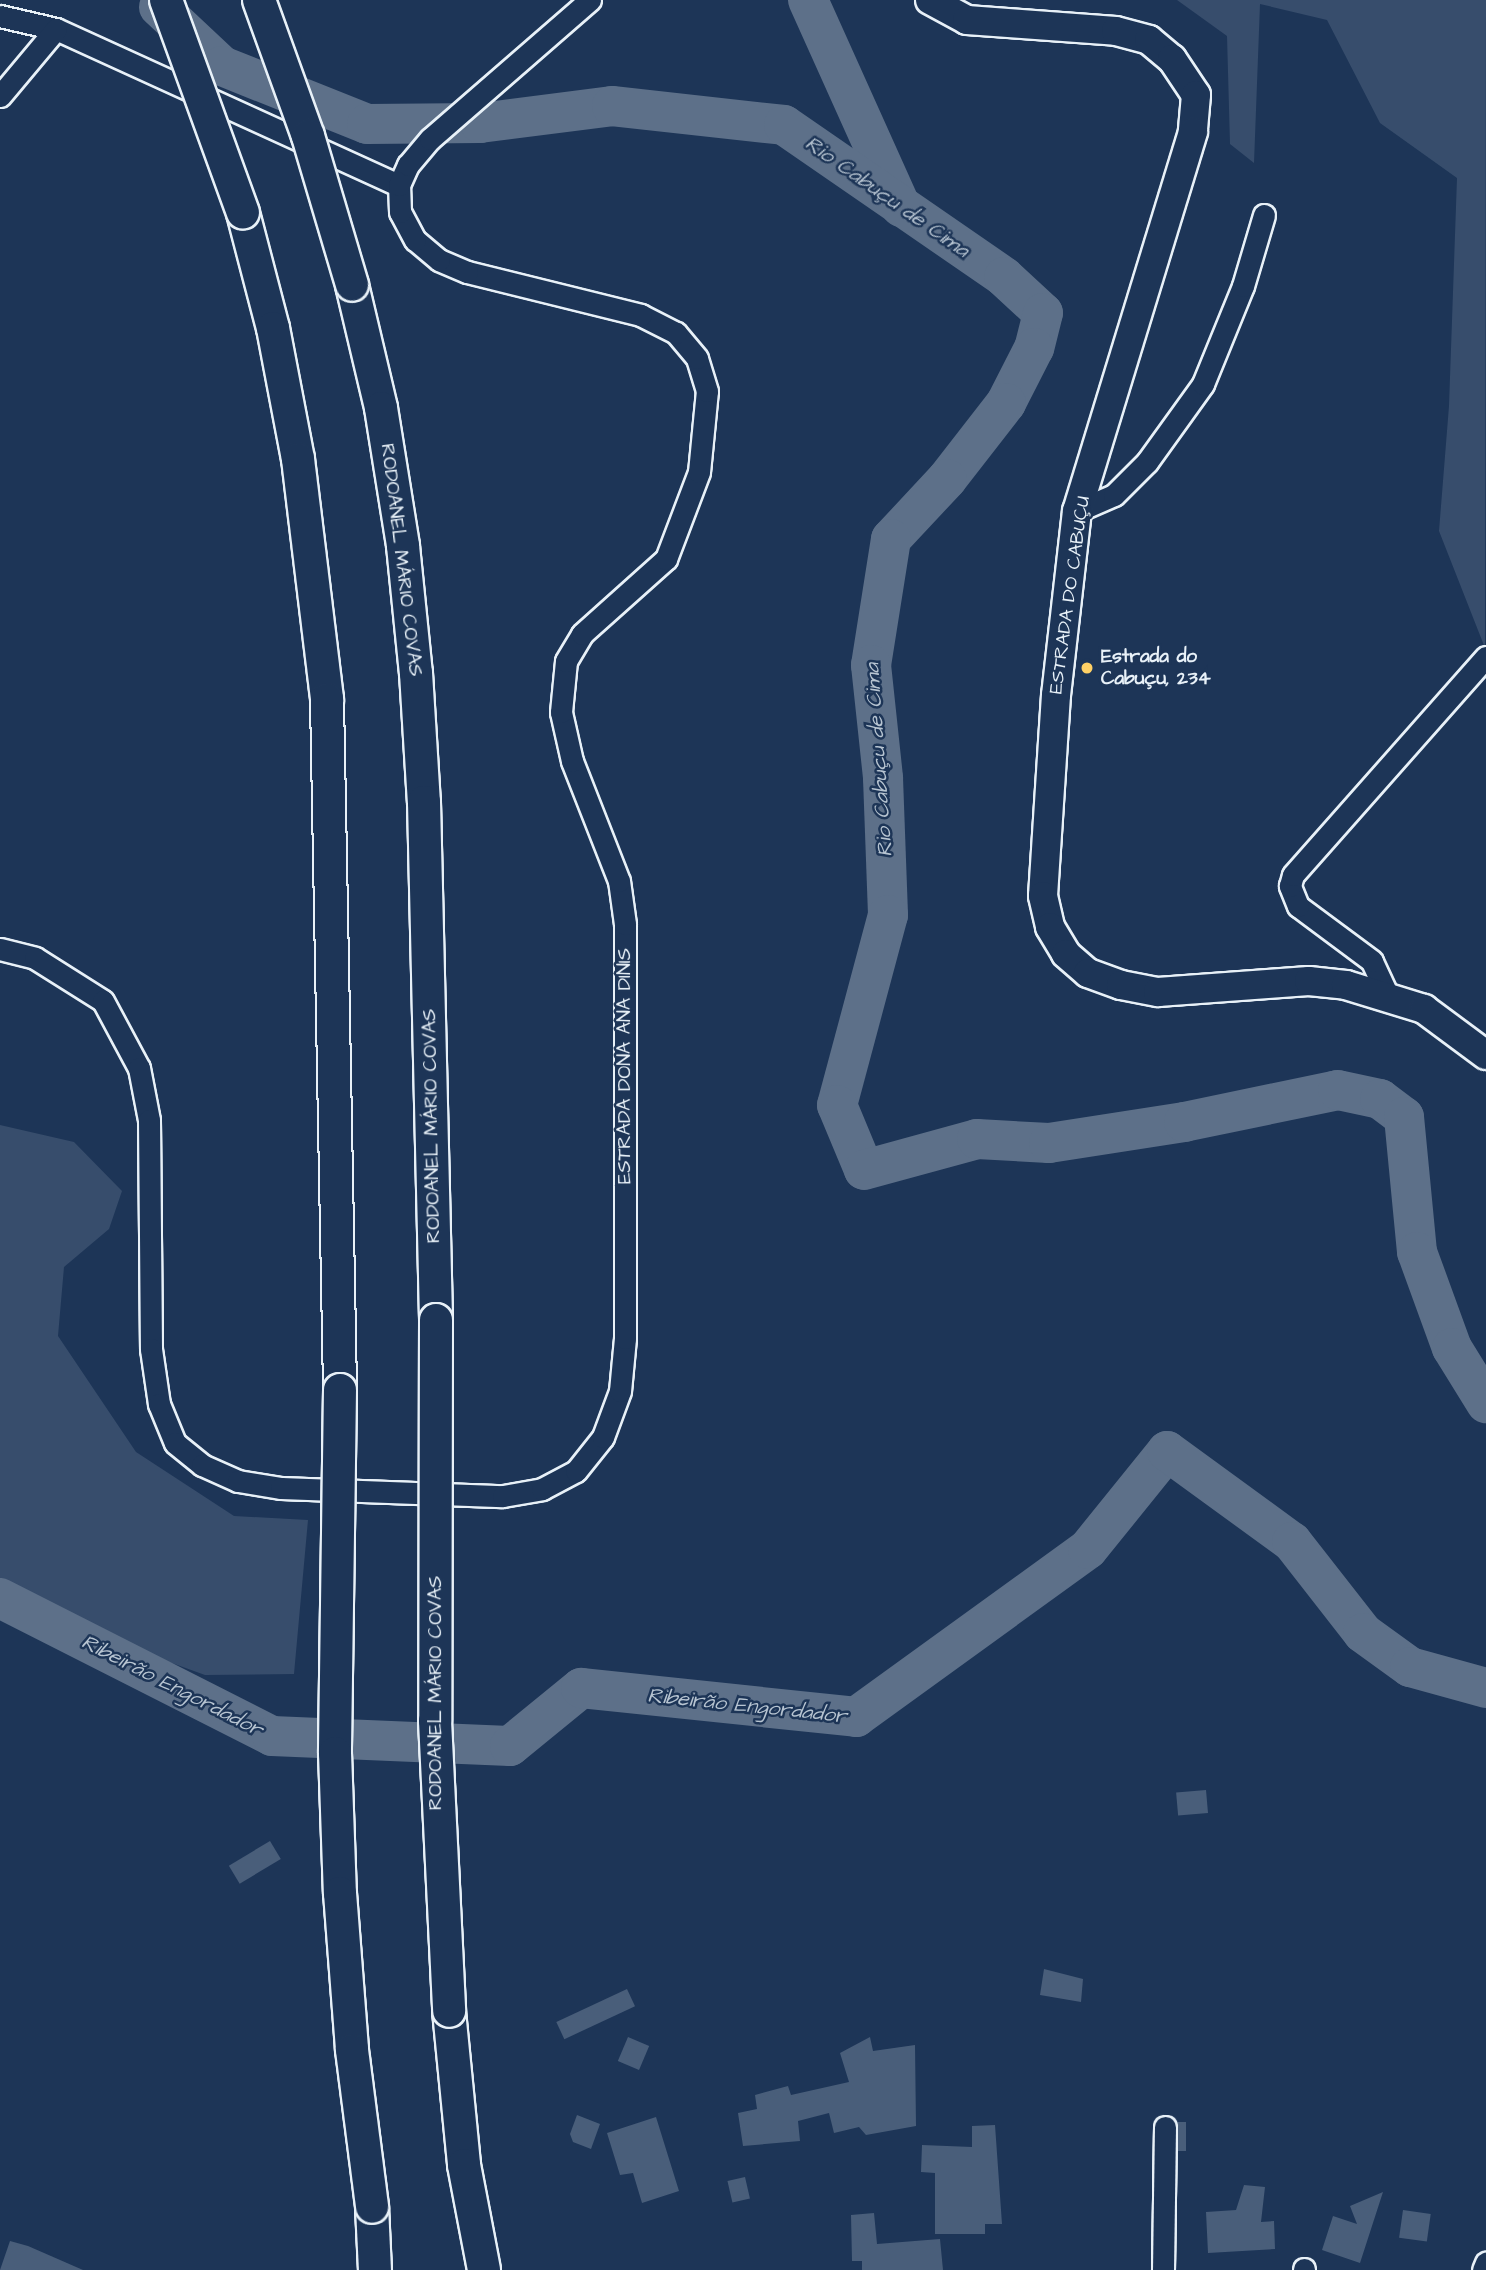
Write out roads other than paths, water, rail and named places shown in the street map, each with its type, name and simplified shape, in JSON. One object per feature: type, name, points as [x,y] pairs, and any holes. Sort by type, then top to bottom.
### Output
[{"type":"highway","points":[[166,0],[243,213],[273,328],[298,460],[327,699],[340,1390],[335,1637],[339,1880],[352,2050],[372,2207],[375,2270]]},
{"type":"highway","name":"RODOANEL MÁRIO COVAS","points":[[259,0],[308,136],[352,285],[390,463],[416,674],[424,802],[436,1320],[435,1721],[449,2011],[464,2165],[484,2270]]},
{"type":"main road","name":"ESTRADA DO CABUÇU","points":[[930,0],[967,20],[1116,31],[1149,40],[1172,59],[1196,95],[1193,132],[1077,510],[1056,695],[1043,896],[1050,927],[1066,954],[1088,973],[1158,992],[1309,981],[1388,996],[1424,1009],[1486,1055]]},
{"type":"street","points":[[0,16],[56,29],[399,185],[408,165],[430,139],[590,0]]},
{"type":"street","points":[[0,96],[56,29]]},
{"type":"street","name":"ESTRADA DONA ANA DINIS","points":[[0,949],[35,958],[103,1001],[139,1068],[149,1120],[152,1349],[159,1404],[176,1443],[202,1465],[238,1481],[281,1488],[503,1496],[542,1489],[576,1471],[603,1437],[622,1378],[625,924],[619,881],[569,749],[561,712],[566,661],[582,634],[666,559],[699,472],[707,391],[697,358],[683,341],[641,315],[467,272],[439,260],[415,240],[400,212],[399,185]]},
{"type":"street","points":[[1077,510],[1114,495],[1147,462],[1203,384],[1243,286],[1264,215]]},
{"type":"street","points":[[1388,996],[1372,961],[1298,906],[1290,886],[1293,875],[1486,657]]},
{"type":"street","points":[[1163,2270],[1165,2127]]},
{"type":"street","points":[[1483,2270],[1486,2263]]},
{"type":"waterway","points":[[808,0],[901,207]]},
{"type":"waterway","name":"Rio Cabuçu de Cima","points":[[159,7],[222,66],[367,124],[480,123],[612,106],[784,125],[1004,277],[1043,313],[1034,348],[1006,403],[947,479],[891,539],[871,665],[883,778],[888,915],[837,1105],[864,1170],[977,1139],[1049,1143],[1184,1122],[1338,1090],[1380,1099],[1404,1117],[1417,1252],[1452,1348],[1486,1403]]},
{"type":"waterway","name":"Ribeirão Engordador","points":[[0,1598],[272,1736],[510,1746],[581,1688],[856,1717],[1088,1549],[1167,1451],[1292,1542],[1363,1633],[1410,1667],[1486,1688]]},
{"type":"place","name":"Estrada do Cabuçu, 234","points":[[1087,668]]}]
